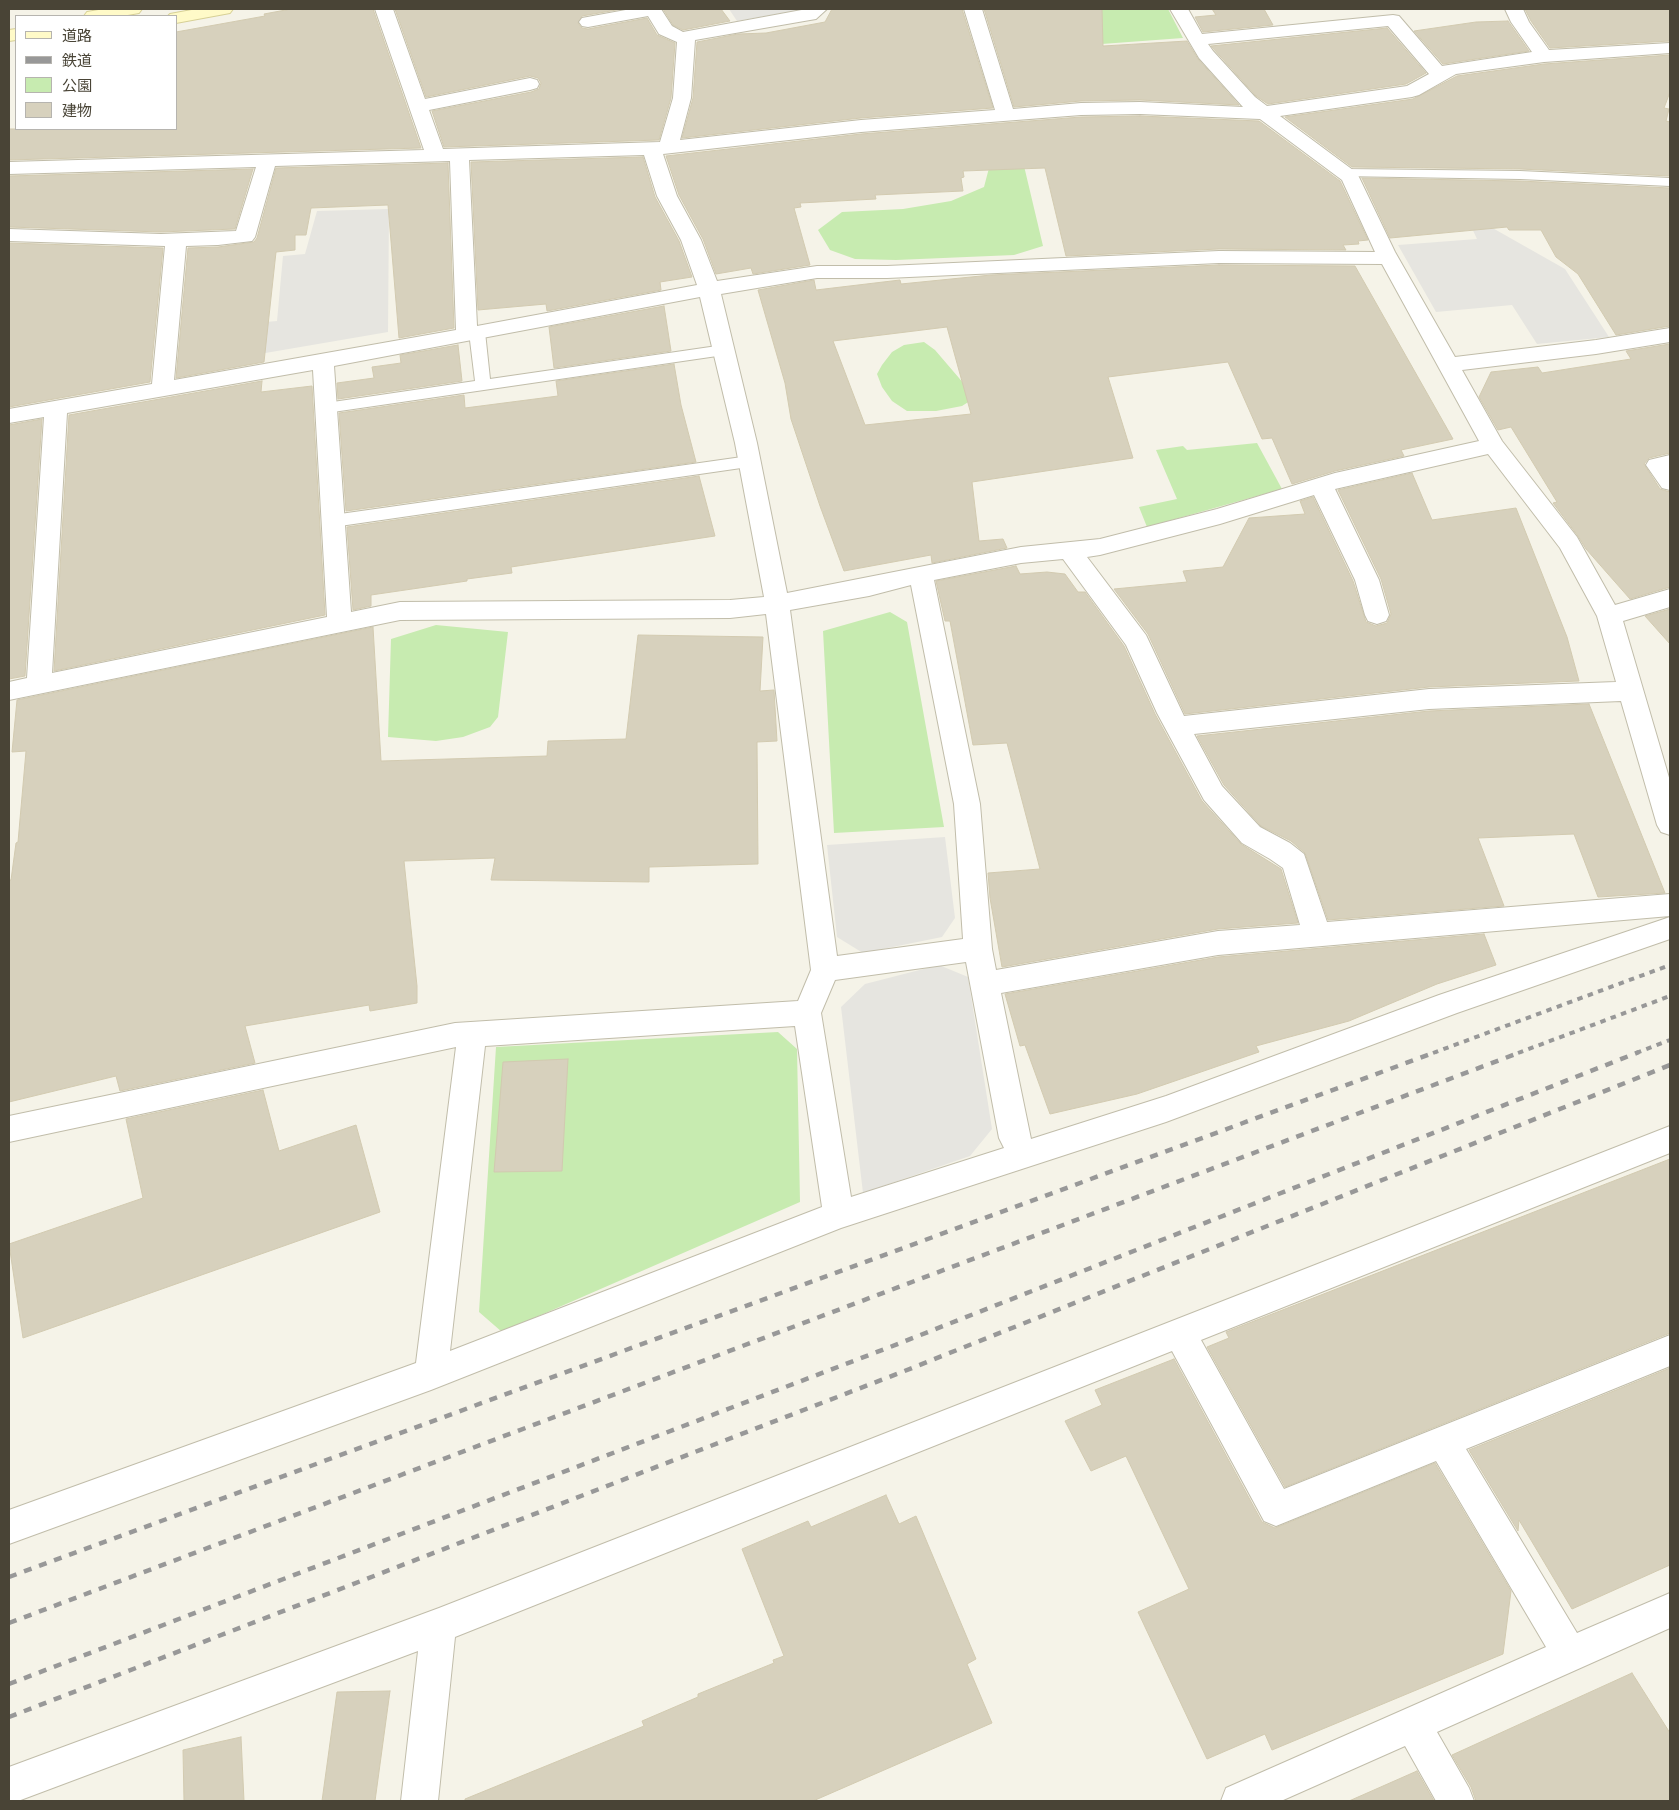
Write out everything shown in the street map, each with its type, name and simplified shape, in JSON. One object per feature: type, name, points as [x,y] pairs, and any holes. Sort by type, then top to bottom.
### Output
[{"type":"street","points":[[99,15],[133,9]]},
{"type":"street","points":[[178,18],[224,9]]},
{"type":"street","points":[[384,9],[436,156]]},
{"type":"street","points":[[818,9],[810,15],[691,35],[686,40],[682,98],[660,149],[668,196],[691,240],[709,289],[749,462],[777,604],[825,970],[807,1013],[840,1215]]},
{"type":"street","points":[[973,9],[1006,115]]},
{"type":"street","points":[[1179,9],[1206,54],[1248,101],[1261,113],[1350,177],[1389,258],[1493,445],[1569,543],[1609,616],[1670,825]]},
{"type":"street","points":[[1514,9],[1520,22],[1544,56]]},
{"type":"street","points":[[588,22],[654,10],[665,30],[686,40]]},
{"type":"street","points":[[1198,40],[1393,20],[1440,76]]},
{"type":"street","points":[[9,168],[660,149],[861,126],[1081,109],[1140,108],[1261,113],[1412,91],[1451,70],[1544,56],[1670,48]]},
{"type":"street","points":[[419,106],[530,84]]},
{"type":"street","points":[[459,155],[472,333]]},
{"type":"street","points":[[9,236],[176,240],[245,237],[267,161]]},
{"type":"street","points":[[162,389],[176,240]]},
{"type":"street","points":[[9,416],[709,289],[817,272],[887,272],[1219,257],[1389,258]]},
{"type":"street","points":[[1450,365],[1596,347],[1670,335]]},
{"type":"street","points":[[323,360],[340,623]]},
{"type":"street","points":[[39,685],[56,408]]},
{"type":"street","points":[[9,691],[400,611],[730,609],[777,604],[870,587],[921,574],[1021,556],[1100,547],[1174,528],[1321,485],[1493,445]]},
{"type":"street","points":[[1670,463],[1658,465],[1670,482]]},
{"type":"street","points":[[1321,485],[1367,580],[1377,615]]},
{"type":"street","points":[[1069,550],[1137,641],[1177,726],[1213,793],[1251,836],[1280,851],[1294,862],[1312,915],[1315,934]]},
{"type":"street","points":[[921,574],[967,804],[978,949],[984,984],[1014,1138],[1024,1156]]},
{"type":"street","points":[[1609,616],[1670,598]]},
{"type":"street","points":[[1177,726],[1429,699],[1631,691]]},
{"type":"street","points":[[984,984],[1218,943],[1670,905]]},
{"type":"street","points":[[9,1527],[431,1374],[840,1215],[1166,1109],[1449,1004],[1670,928]]},
{"type":"street","points":[[825,970],[978,949]]},
{"type":"street","points":[[9,1128],[455,1036],[807,1013]]},
{"type":"street","points":[[431,1374],[472,1035]]},
{"type":"street","points":[[9,1786],[439,1626],[1670,1139]]},
{"type":"street","points":[[1180,1334],[1276,1509],[1670,1350]]},
{"type":"street","points":[[1443,1442],[1570,1654]]},
{"type":"street","points":[[1238,1801],[1670,1610]]},
{"type":"street","points":[[420,1801],[439,1626]]},
{"type":"street","points":[[1413,1724],[1456,1801]]},
{"type":"lane","points":[[1346,173],[1520,175],[1670,182]]},
{"type":"lane","points":[[472,333],[483,384]]},
{"type":"lane","points":[[326,408],[724,350]]},
{"type":"lane","points":[[334,521],[749,462]]},
{"type":"green space","points":[[1048,9],[1168,9],[1183,38],[1061,47]]},
{"type":"green space","points":[[1020,149],[1043,246],[1014,255],[896,260],[855,259],[830,250],[818,230],[842,212],[903,209],[951,201],[984,187],[989,168]]},
{"type":"green space","points":[[924,342],[935,350],[965,385],[973,399],[962,406],[936,411],[907,411],[892,401],[882,387],[877,374],[892,352],[904,345]]},
{"type":"green space","points":[[1257,443],[1282,489],[1147,527],[1139,507],[1177,499],[1156,450],[1183,446],[1187,450]]},
{"type":"green space","points":[[890,612],[907,622],[944,827],[834,833],[823,631]]},
{"type":"green space","points":[[436,625],[508,632],[498,717],[490,727],[463,737],[436,741],[388,737],[391,639]]},
{"type":"green space","points":[[778,1032],[797,1049],[800,1202],[502,1332],[479,1312],[496,1047]]},
{"type":"shaded area","points":[[729,9],[805,9],[737,21]]},
{"type":"shaded area","points":[[389,209],[388,332],[242,357],[244,324],[277,321],[283,256],[305,254],[317,211]]},
{"type":"shaded area","points":[[1470,224],[1489,226],[1565,269],[1609,337],[1537,344],[1512,305],[1436,312],[1398,245],[1477,239]]},
{"type":"shaded area","points":[[945,837],[955,918],[942,937],[863,953],[837,937],[827,845]]},
{"type":"shaded area","points":[[939,965],[968,977],[992,1129],[970,1156],[863,1193],[841,1007],[865,984]]},
{"type":"building","points":[[291,9],[373,9],[421,148],[9,160],[9,129],[178,130],[178,32],[265,16],[264,14]]},
{"type":"building","points":[[395,9],[622,9],[582,16],[578,23],[582,28],[588,29],[647,18],[657,35],[675,43],[671,98],[659,140],[444,147],[432,111],[531,92],[539,89],[541,83],[538,78],[530,76],[426,97]]},
{"type":"building","points":[[663,9],[721,9],[730,21],[683,30],[673,25]]},
{"type":"building","points":[[832,9],[962,9],[993,108],[861,118],[682,138],[693,98],[697,42],[738,34],[766,33],[825,22]]},
{"type":"building","points":[[984,9],[1102,9],[1103,46],[1187,41],[1198,59],[1239,105],[1140,100],[1081,101],[1014,107]]},
{"type":"building","points":[[1212,9],[1264,9],[1273,25],[1203,32],[1195,17],[1216,15]]},
{"type":"building","points":[[1525,9],[1670,9],[1670,41],[1550,48]]},
{"type":"building","points":[[1508,21],[1529,51],[1443,64],[1414,31],[1476,22]]},
{"type":"building","points":[[1387,28],[1426,73],[1406,84],[1268,104],[1256,96],[1211,46]]},
{"type":"building","points":[[1670,55],[1670,92],[1664,108],[1669,109],[1666,121],[1670,122],[1670,176],[1520,169],[1352,167],[1285,117],[1413,99],[1457,76],[1544,64]]},
{"type":"building","points":[[1140,116],[1259,121],[1340,181],[1368,240],[1358,241],[1359,244],[1343,245],[1346,250],[1219,249],[1066,256],[1045,168],[963,171],[964,177],[961,178],[963,191],[875,195],[876,199],[800,203],[801,207],[794,208],[810,265],[753,274],[751,268],[716,274],[703,239],[679,195],[666,156],[861,134],[1081,117]]},
{"type":"building","points":[[643,157],[655,197],[679,241],[692,277],[660,282],[661,290],[547,311],[546,304],[478,310],[471,162]]},
{"type":"building","points":[[448,163],[454,328],[399,338],[388,205],[311,208],[306,235],[295,235],[295,250],[276,252],[264,362],[176,378],[188,248],[218,247],[254,242],[257,238],[276,168]]},
{"type":"building","points":[[253,169],[235,229],[161,232],[9,227],[9,176]]},
{"type":"building","points":[[1362,178],[1520,181],[1670,188],[1670,326],[1616,335],[1578,274],[1556,257],[1541,230],[1509,230],[1507,227],[1390,238]]},
{"type":"building","points":[[9,243],[163,248],[150,382],[9,407]]},
{"type":"building","points":[[1219,265],[1355,266],[1453,439],[1401,450],[1404,456],[1335,471],[1292,484],[1272,438],[1262,439],[1228,362],[1108,377],[1133,458],[972,482],[979,541],[1003,539],[1007,548],[932,563],[931,555],[844,571],[791,419],[785,383],[758,290],[814,280],[816,290],[900,280],[901,284],[991,275]],"holes":[[[947,327],[971,414],[865,425],[833,341]]]},
{"type":"building","points":[[664,306],[671,351],[554,368],[549,327]]},
{"type":"building","points":[[1670,344],[1670,453],[1649,458],[1644,464],[1660,489],[1670,492],[1670,587],[1630,599],[1586,549],[1553,503],[1557,502],[1511,427],[1498,430],[1479,397],[1491,372],[1538,367],[1542,373],[1631,359],[1626,351]]},
{"type":"building","points":[[458,345],[462,381],[338,399],[337,383],[374,378],[372,367],[401,363],[400,355]]},
{"type":"building","points":[[674,364],[681,405],[696,462],[346,511],[339,413],[464,395],[465,408],[558,396],[556,381]]},
{"type":"building","points":[[262,381],[261,392],[312,386],[325,615],[54,671],[69,415]]},
{"type":"building","points":[[42,419],[25,676],[9,679],[9,425]]},
{"type":"building","points":[[1412,473],[1432,520],[1516,508],[1567,637],[1579,681],[1429,687],[1185,714],[1148,634],[1114,589],[1187,582],[1183,571],[1223,567],[1249,518],[1305,514],[1300,501],[1313,497],[1353,581],[1366,622],[1376,626],[1387,623],[1391,614],[1381,579],[1338,490]]},
{"type":"building","points":[[699,476],[715,536],[511,567],[512,573],[371,595],[371,606],[353,610],[347,527]]},
{"type":"building","points":[[1016,566],[1020,574],[1047,572],[1065,574],[1078,592],[1085,592],[1124,646],[1155,714],[1202,801],[1241,844],[1281,869],[1298,923],[1218,929],[1002,967],[990,898],[988,873],[1040,869],[1007,743],[973,745],[950,621],[945,621],[936,581]]},
{"type":"building","points":[[1670,609],[1670,644],[1645,616]]},
{"type":"building","points":[[373,627],[381,761],[547,756],[548,741],[626,739],[638,635],[763,637],[760,691],[774,690],[777,741],[757,742],[758,864],[649,867],[649,882],[491,880],[495,858],[404,861],[417,986],[417,1003],[370,1011],[369,1005],[245,1026],[255,1063],[120,1091],[116,1076],[9,1102],[9,880],[11,880],[16,843],[18,842],[26,751],[12,752],[17,700]]},
{"type":"building","points":[[1589,704],[1665,893],[1598,897],[1574,834],[1478,838],[1504,906],[1328,920],[1305,853],[1291,841],[1261,826],[1224,785],[1197,736],[1429,711]]},
{"type":"building","points":[[1484,934],[1496,965],[1437,984],[1349,1021],[1256,1046],[1259,1052],[1137,1094],[1050,1114],[1025,1045],[1020,1046],[1005,994],[1218,957]]},
{"type":"building","points":[[568,1059],[562,1171],[494,1172],[503,1062]]},
{"type":"building","points":[[263,1090],[279,1151],[356,1125],[380,1212],[23,1338],[9,1244],[143,1198],[126,1119]]},
{"type":"building","points":[[1670,1159],[1670,1333],[1285,1487],[1207,1347],[1229,1338],[1226,1332]]},
{"type":"building","points":[[1174,1359],[1262,1522],[1275,1528],[1435,1463],[1511,1591],[1503,1654],[1272,1750],[1265,1734],[1207,1759],[1138,1612],[1189,1589],[1126,1456],[1091,1471],[1065,1421],[1102,1405],[1095,1390]]},
{"type":"building","points":[[1670,1368],[1670,1565],[1572,1609],[1519,1520],[1518,1531],[1469,1450]]},
{"type":"building","points":[[886,1495],[899,1524],[916,1516],[976,1659],[967,1664],[992,1723],[813,1801],[465,1801],[465,1799],[644,1726],[642,1721],[698,1697],[698,1694],[774,1663],[773,1660],[784,1656],[742,1549],[808,1521],[811,1527]]},
{"type":"building","points":[[1632,1673],[1670,1733],[1670,1801],[1476,1801],[1471,1787],[1452,1755]]},
{"type":"building","points":[[390,1691],[375,1801],[322,1801],[337,1692]]},
{"type":"building","points":[[241,1737],[244,1801],[184,1801],[183,1750]]},
{"type":"building","points":[[1417,1771],[1434,1801],[1349,1801]]},
{"type":"railway","points":[[1433,1053],[1670,965]]},
{"type":"railway","points":[[1518,1053],[1670,996]]},
{"type":"railway","points":[[1636,1053],[1670,1040]]},
{"type":"railway","points":[[9,1577],[1436,1052]]},
{"type":"railway","points":[[9,1623],[1521,1052]]},
{"type":"railway","points":[[9,1684],[890,1347],[1639,1052]]},
{"type":"railway","points":[[9,1717],[902,1372],[1670,1065]]}]
